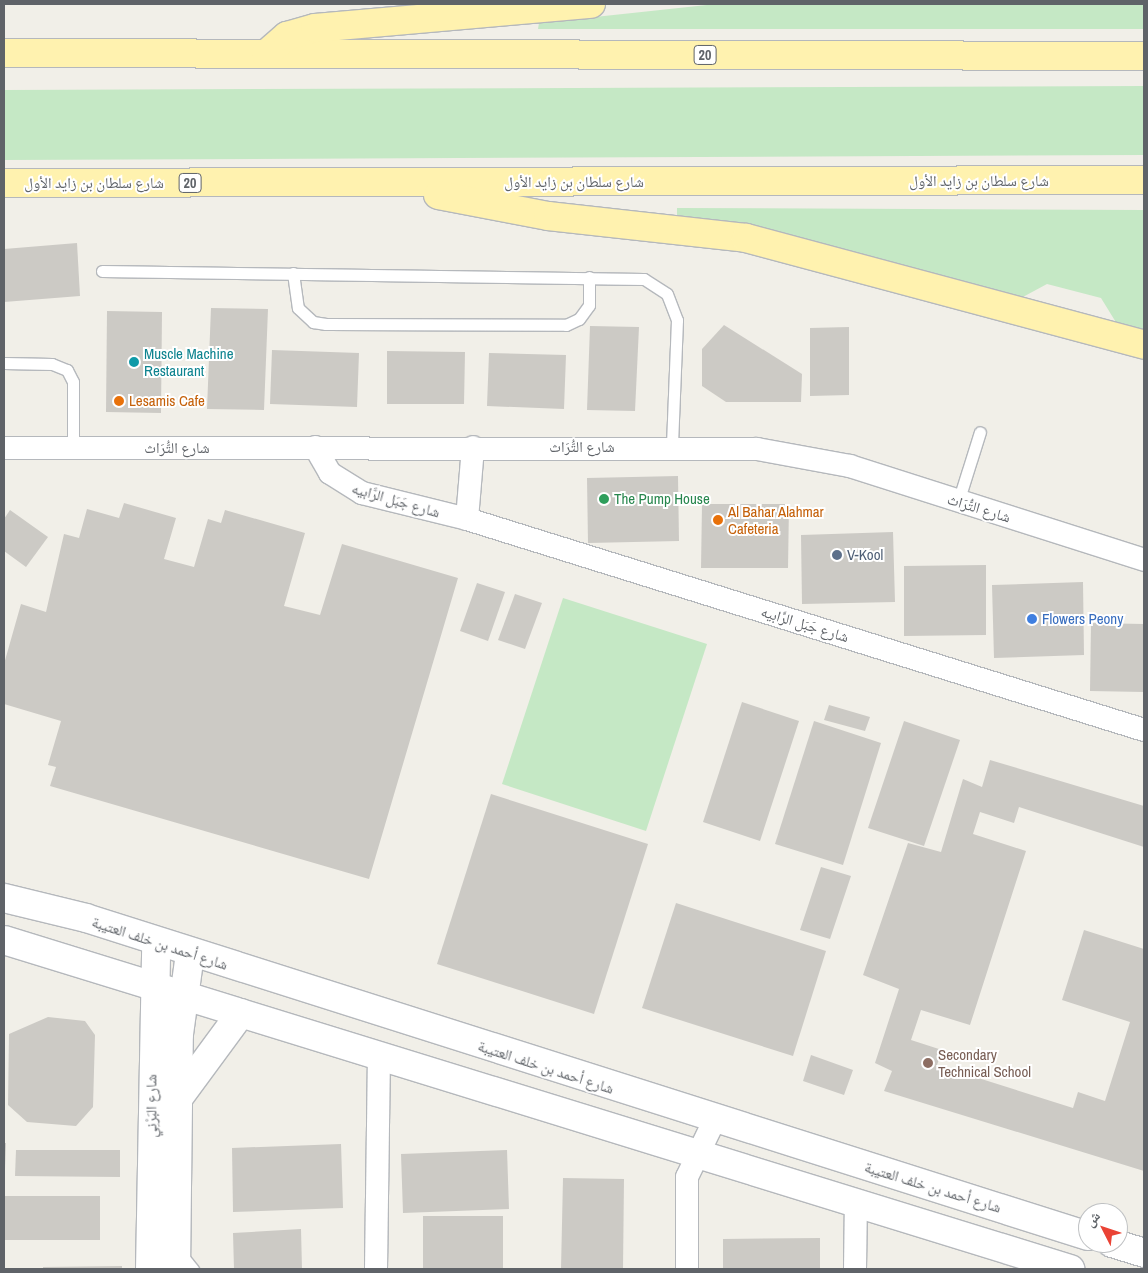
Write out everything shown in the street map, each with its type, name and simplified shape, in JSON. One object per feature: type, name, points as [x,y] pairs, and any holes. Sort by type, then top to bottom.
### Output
[{"type":"main road","points":[[266,54],[287,36],[315,28],[591,4]]},
{"type":"main road","name":"20","points":[[4,52],[1144,56]]},
{"type":"main road","name":"شارع سلطان بن زايد الأول","points":[[4,183],[1144,180]]},
{"type":"main road","points":[[375,183],[548,216],[746,238],[1144,345]]},
{"type":"street","name":"شارع جَبَل الرَّابيه","points":[[315,447],[330,473],[349,488],[467,519],[1144,730]]},
{"type":"street","points":[[467,519],[473,447]]},
{"type":"street","name":"شارع التُّرَاث","points":[[4,448],[672,447],[757,449],[804,456],[1144,560]]},
{"type":"street","name":"شارع أحمد بن خلف العتيبة","points":[[4,898],[86,918],[190,954],[1078,1233]]},
{"type":"street","points":[[4,940],[152,988],[241,1013],[856,1201],[1015,1261],[1070,1269]]},
{"type":"street","name":"شارع البَرْنِي","points":[[150,1269],[152,988],[156,943]]},
{"type":"street","name":"شارع البَرْنِي","points":[[176,1259],[177,1100],[182,996],[190,954]]},
{"type":"street","points":[[177,1100],[241,1013]]},
{"type":"street","points":[[376,1269],[379,1055]]},
{"type":"street","points":[[687,1269],[686,1191],[697,1153],[715,1119]]},
{"type":"street","points":[[856,1201],[856,1269]]},
{"type":"street","points":[[1128,1246],[1143,1249]]},
{"type":"lane","points":[[102,271],[644,279],[657,285],[674,307],[672,447]]},
{"type":"lane","points":[[294,273],[295,302],[301,314],[312,322],[336,324],[566,325],[579,319],[589,304],[589,277]]},
{"type":"lane","points":[[4,363],[52,364],[67,370],[73,382],[73,449]]},
{"type":"lane","points":[[958,502],[980,432]]},
{"type":"lane","points":[[176,1259],[193,1269]]},
{"type":"green space","points":[[716,4],[1144,4],[1144,29],[538,29],[539,23]]},
{"type":"green space","points":[[1144,86],[1144,155],[4,160],[4,90]]},
{"type":"green space","points":[[677,208],[1144,210],[1144,331],[1117,324],[1101,298],[1047,284],[1021,298],[677,215]]},
{"type":"green space","points":[[563,598],[707,644],[646,831],[502,784]]},
{"type":"building","points":[[77,243],[80,296],[4,302],[4,249]]},
{"type":"building","points":[[211,308],[268,309],[264,410],[207,409]]},
{"type":"building","name":"Muscle Machine Restaurant","points":[[107,311],[162,312],[161,413],[106,412]]},
{"type":"building","points":[[724,325],[802,374],[801,402],[726,402],[702,386],[702,349]]},
{"type":"building","points":[[590,326],[639,327],[635,411],[587,410]]},
{"type":"building","points":[[849,327],[849,395],[810,396],[810,328]]},
{"type":"building","points":[[272,350],[359,353],[357,407],[270,404]]},
{"type":"building","points":[[387,351],[465,352],[464,404],[387,404]]},
{"type":"building","points":[[489,353],[566,355],[564,409],[487,406]]},
{"type":"building","points":[[678,476],[679,541],[588,543],[587,478]]},
{"type":"building","points":[[124,503],[176,518],[164,559],[194,567],[208,519],[221,523],[225,510],[305,533],[284,606],[320,615],[342,544],[458,578],[369,879],[50,786],[56,767],[48,765],[61,721],[4,704],[4,664],[21,604],[46,612],[64,534],[79,538],[87,509],[119,518]]},
{"type":"building","points":[[702,504],[789,504],[788,568],[701,568]]},
{"type":"building","points":[[10,510],[48,537],[26,567],[4,551],[4,519]]},
{"type":"building","points":[[893,532],[895,602],[802,604],[801,535]]},
{"type":"building","points":[[986,565],[986,635],[904,636],[904,566]]},
{"type":"building","points":[[1083,582],[1084,655],[994,658],[992,585]]},
{"type":"building","points":[[477,583],[505,592],[488,641],[460,631]]},
{"type":"building","points":[[515,594],[542,603],[525,649],[498,640]]},
{"type":"building","points":[[1091,623],[1144,624],[1144,692],[1090,691]]},
{"type":"building","points":[[742,702],[799,721],[760,841],[703,822]]},
{"type":"building","points":[[829,705],[870,717],[865,731],[824,720]]},
{"type":"building","points":[[814,721],[881,743],[843,865],[775,844]]},
{"type":"building","points":[[904,721],[960,740],[924,846],[868,828]]},
{"type":"building","points":[[990,760],[1144,806],[1144,847],[1019,807],[1014,823],[980,812],[973,834],[1026,851],[970,1025],[921,1010],[911,1040],[942,1050],[937,1065],[1073,1108],[1078,1092],[1105,1101],[1130,1022],[1062,1000],[1084,930],[1144,949],[1144,1171],[884,1091],[892,1071],[875,1063],[899,989],[863,975],[908,843],[941,852],[963,779],[982,787]]},
{"type":"building","points":[[491,794],[648,844],[594,1014],[437,964]]},
{"type":"building","points":[[821,867],[851,876],[830,939],[800,930]]},
{"type":"building","points":[[676,903],[826,951],[793,1056],[642,1008]]},
{"type":"building","points":[[48,1017],[85,1021],[95,1035],[93,1107],[76,1126],[27,1122],[8,1105],[9,1034]]},
{"type":"building","points":[[811,1055],[853,1070],[844,1095],[803,1081]]},
{"type":"building","points":[[4,1143],[6,1143],[5,1169],[4,1169]]},
{"type":"building","points":[[341,1144],[343,1208],[233,1212],[232,1148]]},
{"type":"building","points":[[16,1150],[120,1150],[120,1177],[15,1176]]},
{"type":"building","points":[[507,1150],[509,1209],[403,1213],[401,1154]]},
{"type":"building","points":[[563,1178],[624,1179],[623,1269],[561,1269]]},
{"type":"building","points":[[4,1196],[100,1196],[100,1240],[4,1240]]},
{"type":"building","points":[[423,1216],[503,1216],[503,1269],[423,1269]]},
{"type":"building","points":[[301,1229],[302,1269],[234,1269],[233,1233]]},
{"type":"building","points":[[820,1238],[820,1269],[723,1269],[723,1239]]},
{"type":"building","points":[[122,1266],[122,1269],[43,1269],[43,1267]]},
{"type":"place","name":"Muscle Machine Restaurant","points":[[134,362]]},
{"type":"place","name":"Lesamis Cafe","points":[[119,401]]},
{"type":"place","name":"The Pump House","points":[[604,499]]},
{"type":"place","name":"Al Bahar Alahmar Cafeteria","points":[[718,520]]},
{"type":"place","name":"V-Kool","points":[[837,555]]},
{"type":"place","name":"Flowers Peony","points":[[1032,619]]},
{"type":"place","name":"Secondary Technical School","points":[[928,1063]]}]
